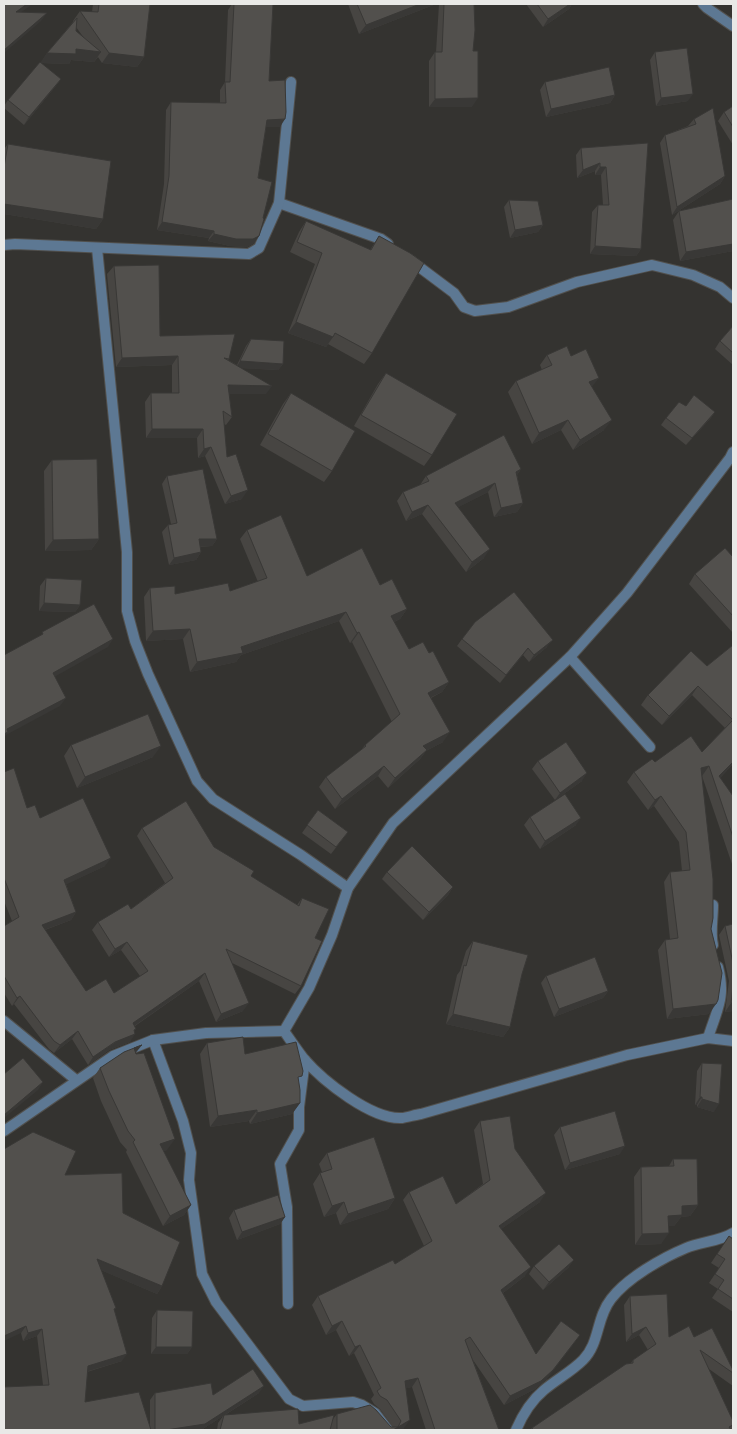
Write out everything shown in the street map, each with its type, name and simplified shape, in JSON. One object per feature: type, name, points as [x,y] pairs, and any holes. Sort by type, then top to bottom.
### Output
[{"type":"street","points":[[703,4],[733,26]]},
{"type":"street","points":[[4,245],[249,254],[259,248],[280,203],[291,82]]},
{"type":"street","points":[[280,203],[381,239],[454,293],[464,307],[475,312],[508,307],[577,282],[652,265],[693,275],[720,287],[733,298]]},
{"type":"street","points":[[97,248],[127,552],[127,611],[135,641],[197,781],[213,799],[348,888]]},
{"type":"street","points":[[284,1031],[309,988],[332,936],[348,888],[393,823],[570,657],[627,593],[732,457]]},
{"type":"street","points":[[570,657],[650,748]]},
{"type":"street","points":[[708,1038],[718,1012],[722,982],[711,938],[713,929],[713,891]]},
{"type":"street","points":[[4,1021],[76,1080]]},
{"type":"street","points":[[4,1132],[113,1056],[153,1040],[206,1033],[284,1031]]},
{"type":"street","points":[[284,1031],[305,1060],[326,1081],[360,1105],[382,1114],[401,1118],[421,1114],[627,1055],[708,1038],[733,1041]]},
{"type":"street","points":[[153,1040],[183,1120],[190,1153],[189,1180],[202,1274],[216,1302],[289,1398],[303,1406],[353,1402],[375,1413],[388,1430]]},
{"type":"street","points":[[288,1304],[287,1207],[280,1164],[299,1130],[305,1060]]},
{"type":"street","points":[[516,1430],[520,1419],[543,1391],[574,1370],[587,1356],[594,1346],[605,1308],[611,1298],[652,1266],[686,1248],[733,1233]]},
{"type":"building","points":[[4,4],[27,4],[16,12],[47,13],[4,50]]},
{"type":"building","points":[[99,4],[150,4],[144,57],[109,53],[80,11],[98,12]]},
{"type":"building","points":[[234,4],[273,4],[269,81],[285,80],[285,119],[267,120],[258,178],[272,182],[259,236],[253,239],[236,239],[214,234],[214,231],[162,222],[169,176],[171,102],[226,103],[225,82],[230,82]]},
{"type":"building","points":[[357,4],[420,4],[366,25]]},
{"type":"building","points":[[444,4],[474,4],[475,30],[473,51],[478,51],[478,98],[435,99],[435,52],[442,52]]},
{"type":"building","points":[[537,4],[570,4],[548,19]]},
{"type":"building","points":[[77,18],[76,31],[101,52],[76,49],[76,54],[47,53]]},
{"type":"building","points":[[687,48],[693,94],[661,98],[655,52]]},
{"type":"building","points":[[40,62],[61,79],[29,117],[8,100]]},
{"type":"building","points":[[609,67],[615,95],[551,109],[545,82]]},
{"type":"building","points":[[733,106],[733,127],[724,112]]},
{"type":"building","points":[[713,108],[725,176],[677,207],[665,135],[696,124],[694,119]]},
{"type":"building","points":[[648,143],[641,249],[595,246],[598,205],[609,205],[606,167],[600,167],[600,163],[583,170],[581,148]]},
{"type":"building","points":[[8,144],[111,161],[103,219],[4,204],[4,167]]},
{"type":"building","points":[[733,199],[733,244],[686,252],[679,211]]},
{"type":"building","points":[[509,200],[538,201],[543,225],[515,230]]},
{"type":"building","points":[[306,221],[371,250],[379,236],[424,263],[372,353],[335,333],[333,337],[296,322],[322,253],[297,242]]},
{"type":"building","points":[[159,265],[160,336],[235,334],[229,359],[224,358],[272,386],[228,385],[232,417],[223,411],[227,457],[236,454],[248,490],[231,496],[211,447],[204,449],[203,429],[152,429],[151,393],[179,393],[178,356],[122,358],[114,266]]},
{"type":"building","points":[[733,326],[733,353],[720,341]]},
{"type":"building","points":[[251,339],[284,341],[283,364],[240,361]]},
{"type":"building","points":[[567,346],[571,356],[586,349],[599,378],[589,382],[612,420],[580,440],[568,420],[539,433],[516,381],[552,365],[547,355]]},
{"type":"building","points":[[386,373],[457,414],[432,455],[361,415]]},
{"type":"building","points":[[291,393],[355,431],[332,471],[268,434]]},
{"type":"building","points":[[694,395],[715,412],[692,438],[666,418],[679,402],[686,406]]},
{"type":"building","points":[[504,435],[521,469],[516,472],[523,503],[501,508],[495,483],[455,503],[490,549],[472,562],[428,505],[412,512],[403,492],[429,481],[426,476]]},
{"type":"building","points":[[97,459],[99,539],[53,540],[52,460]]},
{"type":"building","points":[[203,469],[217,539],[199,539],[201,552],[174,558],[168,525],[177,523],[167,476]]},
{"type":"building","points":[[281,515],[307,576],[362,548],[380,585],[392,579],[407,609],[391,616],[409,649],[423,642],[429,653],[433,651],[449,682],[428,693],[450,732],[423,746],[427,750],[395,778],[384,766],[342,799],[326,777],[366,746],[400,714],[359,632],[357,633],[346,612],[241,647],[243,653],[197,662],[190,629],[153,631],[150,588],[175,586],[175,594],[228,583],[230,591],[267,578],[247,530]]},
{"type":"building","points":[[725,548],[733,557],[733,616],[695,574]]},
{"type":"building","points":[[46,578],[82,580],[80,605],[44,603]]},
{"type":"building","points":[[514,592],[553,640],[534,655],[528,648],[506,675],[462,639],[475,622]]},
{"type":"building","points":[[94,604],[113,639],[53,673],[66,698],[7,729],[8,732],[4,734],[4,655]]},
{"type":"building","points":[[733,645],[733,720],[698,686],[669,716],[648,695],[691,651],[707,666]]},
{"type":"building","points":[[148,714],[161,746],[85,777],[71,745]]},
{"type":"building","points":[[733,720],[733,762],[719,776],[733,796],[733,837],[709,766],[701,768],[713,879],[713,918],[711,929],[722,973],[718,1000],[716,1004],[673,1009],[665,940],[678,938],[670,872],[690,870],[686,832],[661,796],[655,800],[634,772],[652,759],[655,762],[691,736],[702,752]]},
{"type":"building","points":[[566,742],[587,773],[560,793],[538,761]]},
{"type":"building","points":[[14,768],[27,808],[35,805],[40,818],[83,798],[111,858],[64,880],[76,912],[42,925],[86,991],[106,979],[114,993],[148,971],[127,942],[115,949],[98,922],[128,904],[131,909],[173,878],[142,828],[186,801],[214,847],[254,871],[251,876],[299,906],[302,898],[329,909],[315,938],[322,941],[301,986],[226,949],[249,1003],[221,1014],[205,973],[133,1023],[136,1029],[134,1030],[135,1034],[115,1042],[93,1057],[78,1031],[60,1045],[54,1041],[20,996],[17,998],[4,976],[4,926],[19,917],[4,878],[4,772]]},
{"type":"building","points":[[565,794],[581,818],[545,841],[530,817]]},
{"type":"building","points":[[318,810],[348,832],[336,847],[307,825]]},
{"type":"building","points":[[412,846],[453,887],[429,912],[387,872]]},
{"type":"building","points":[[733,924],[733,963],[725,926]]},
{"type":"building","points":[[473,941],[528,955],[510,1027],[453,1014],[464,965],[466,966]]},
{"type":"building","points":[[595,957],[608,991],[559,1009],[546,976]]},
{"type":"building","points":[[733,987],[733,1003],[731,1003]]},
{"type":"building","points":[[243,1037],[245,1054],[296,1042],[303,1071],[302,1076],[298,1077],[300,1103],[257,1113],[257,1110],[218,1116],[207,1043]]},
{"type":"building","points":[[134,1048],[136,1054],[144,1053],[175,1139],[160,1144],[191,1205],[170,1216],[133,1142],[135,1140],[128,1131],[100,1068],[124,1052]]},
{"type":"building","points":[[23,1058],[43,1082],[4,1115],[4,1074]]},
{"type":"building","points":[[702,1063],[722,1064],[719,1104],[700,1097]]},
{"type":"building","points":[[615,1111],[625,1146],[570,1163],[560,1127]]},
{"type":"building","points":[[510,1116],[515,1149],[546,1193],[499,1226],[531,1267],[501,1290],[536,1354],[561,1321],[580,1335],[553,1370],[541,1381],[510,1396],[470,1337],[465,1340],[499,1430],[435,1430],[418,1378],[405,1381],[410,1420],[393,1430],[337,1430],[337,1414],[370,1405],[391,1427],[398,1427],[401,1421],[387,1400],[380,1396],[377,1391],[381,1388],[360,1345],[355,1347],[342,1321],[332,1326],[318,1296],[393,1260],[395,1264],[432,1241],[409,1192],[443,1176],[456,1204],[490,1180],[480,1121]]},
{"type":"building","points":[[33,1132],[76,1151],[65,1175],[122,1173],[123,1213],[180,1242],[162,1286],[97,1259],[116,1308],[114,1309],[127,1354],[88,1366],[85,1402],[139,1392],[151,1430],[4,1430],[4,1387],[49,1385],[42,1329],[28,1333],[26,1326],[4,1336],[4,1149]]},
{"type":"building","points":[[374,1137],[395,1198],[348,1214],[344,1202],[332,1206],[320,1173],[332,1169],[327,1153]]},
{"type":"building","points":[[673,1159],[697,1159],[698,1205],[682,1206],[682,1215],[668,1216],[669,1233],[642,1234],[641,1167],[674,1166]]},
{"type":"building","points":[[278,1195],[285,1217],[242,1232],[234,1210]]},
{"type":"building","points":[[729,1236],[733,1239],[733,1299],[718,1289],[724,1280],[715,1274],[725,1259],[717,1254]]},
{"type":"building","points":[[559,1244],[574,1260],[549,1282],[534,1266]]},
{"type":"building","points":[[667,1294],[669,1337],[689,1326],[694,1337],[712,1328],[733,1370],[733,1373],[700,1350],[733,1421],[733,1425],[729,1427],[731,1430],[534,1430],[532,1428],[626,1364],[633,1363],[633,1360],[656,1344],[646,1327],[632,1334],[630,1296]]},
{"type":"building","points":[[157,1310],[193,1311],[192,1347],[156,1347]]},
{"type":"building","points":[[253,1369],[264,1386],[205,1424],[155,1430],[155,1393],[211,1383],[213,1395]]},
{"type":"building","points":[[298,1409],[299,1424],[334,1415],[330,1430],[220,1430],[224,1415]]}]
